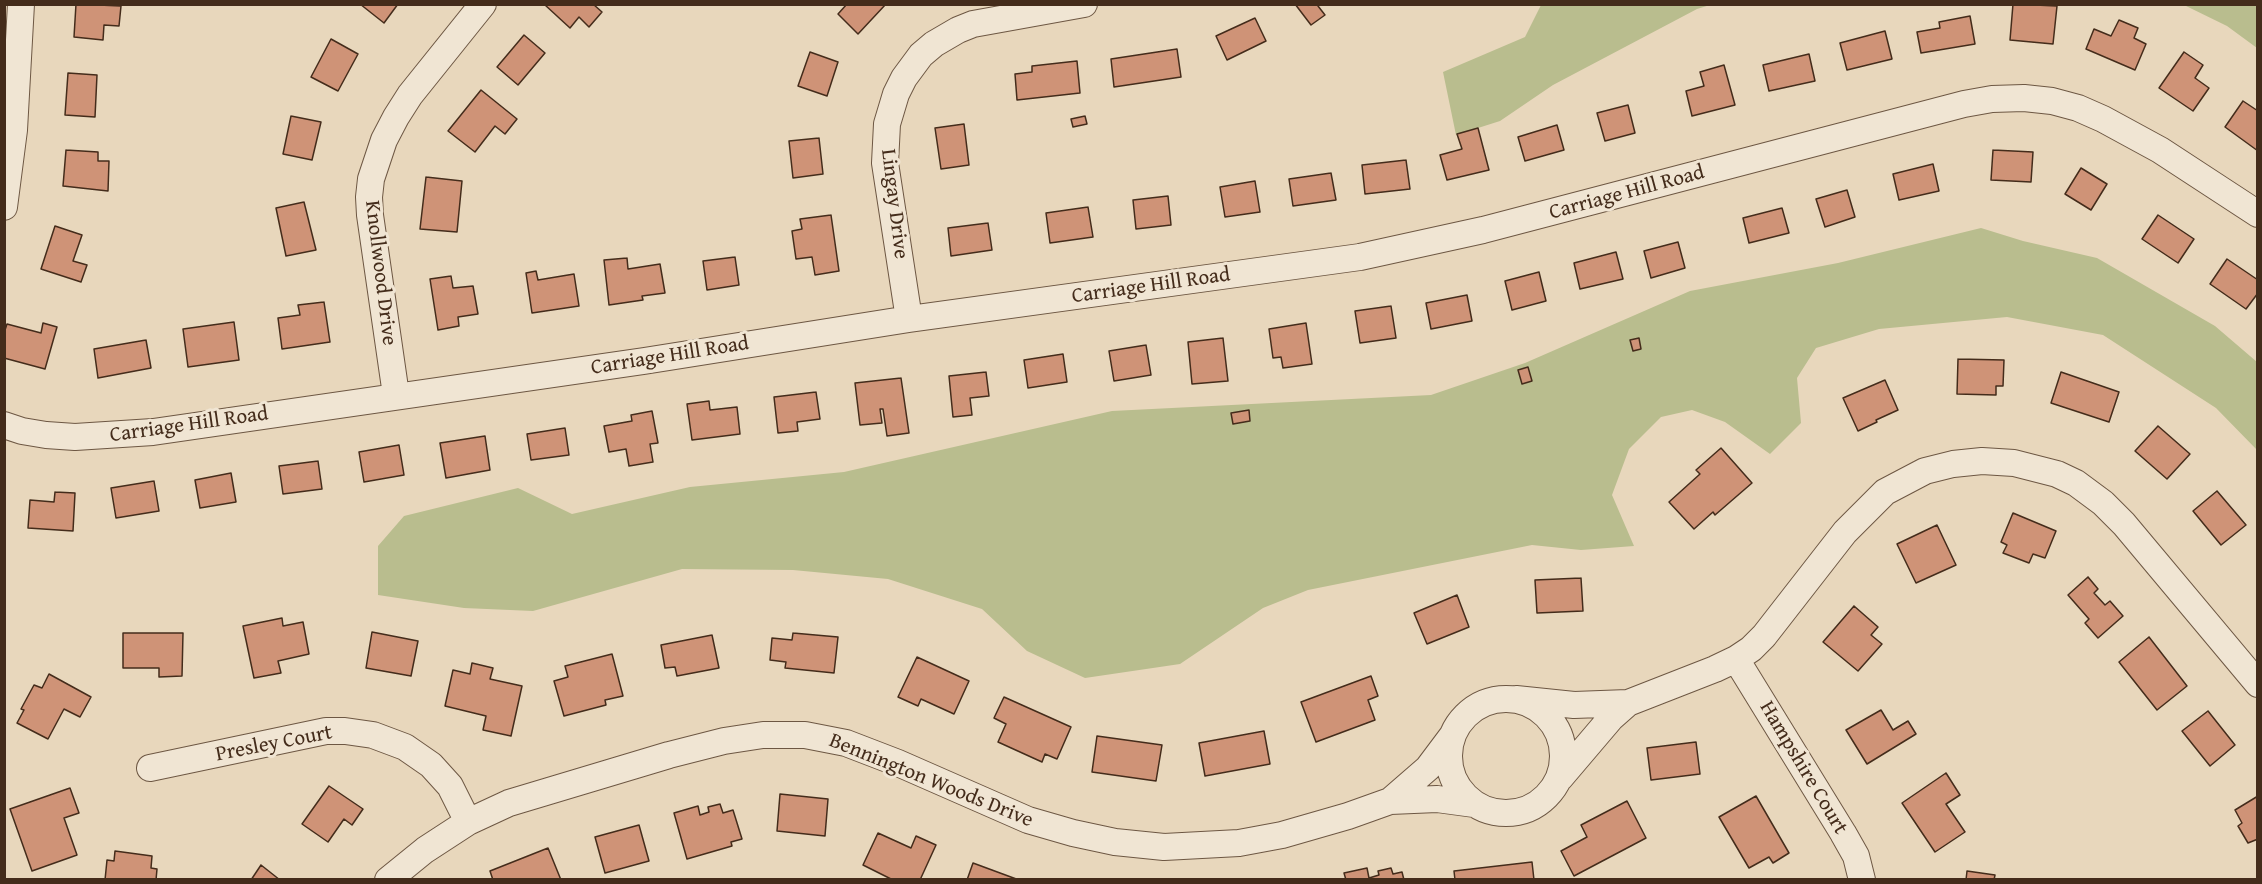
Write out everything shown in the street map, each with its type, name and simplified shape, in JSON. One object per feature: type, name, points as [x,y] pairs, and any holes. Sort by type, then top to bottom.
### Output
[{"type":"street","points":[[4,207],[14,130],[21,4]]},
{"type":"street","name":"Knollwood Drive","points":[[396,395],[371,224],[369,197],[371,179],[384,140],[410,95],[483,4]]},
{"type":"street","name":"Lingay Drive","points":[[909,319],[885,152],[887,124],[896,94],[904,78],[921,55],[934,44],[958,30],[984,22],[1084,4]]},
{"type":"street","name":"Carriage Hill Road","points":[[4,425],[46,435],[114,436],[644,361],[909,319],[1360,257],[1483,230],[1964,104],[1992,99],[2024,98],[2052,101],[2103,118],[2160,150],[2258,214]]},
{"type":"street","name":"Bennington Woods Drive","points":[[1390,801],[1428,768],[1452,736],[1462,718],[1476,706],[1492,700],[1516,699],[1574,705],[1628,703],[1736,659],[1764,636],[1845,532],[1885,492],[1909,478],[1939,467],[1965,462],[1998,460],[2031,466],[2076,483],[2103,503],[2124,524],[2258,684]]},
{"type":"street","name":"Hampshire Court","points":[[1736,659],[1843,833],[1856,856],[1862,879]]},
{"type":"street","points":[[1516,699],[1537,708],[1556,727],[1563,756],[1557,782]]},
{"type":"street","name":"Bennington Woods Drive","points":[[388,879],[425,850],[468,822],[509,803],[669,755],[745,737],[787,734],[817,736],[846,743],[898,763],[1028,820],[1073,833],[1132,845],[1186,847],[1239,843],[1322,825],[1390,801],[1437,799],[1474,804],[1499,813],[1524,810],[1546,798],[1611,718],[1628,703]]},
{"type":"street","name":"Presley Court","points":[[150,768],[326,731],[373,735],[405,747],[431,765],[450,786],[468,822]]},
{"type":"street","points":[[1452,736],[1448,756],[1452,775],[1461,792],[1474,804]]},
{"type":"green space","points":[[1541,5],[1710,5],[1697,9],[1553,85],[1500,121],[1456,135],[1443,72],[1525,37]]},
{"type":"green space","points":[[2184,5],[2257,5],[2257,48],[2227,26]]},
{"type":"green space","points":[[1981,228],[2023,241],[2097,258],[2215,326],[2257,362],[2257,450],[2216,408],[2103,335],[2007,317],[1879,329],[1816,348],[1797,378],[1801,423],[1770,454],[1725,422],[1692,410],[1661,417],[1629,449],[1612,495],[1634,546],[1581,550],[1532,545],[1308,590],[1263,608],[1180,664],[1085,678],[1027,651],[982,609],[888,579],[793,570],[682,569],[533,611],[464,608],[378,595],[378,546],[404,516],[518,488],[572,514],[690,487],[844,472],[1112,411],[1431,395],[1525,363],[1690,291],[1838,263]]},
{"type":"building","points":[[76,4],[121,6],[119,26],[104,25],[103,40],[74,37]]},
{"type":"building","points":[[360,4],[398,4],[384,23]]},
{"type":"building","points":[[593,4],[602,12],[589,27],[579,17],[570,28],[545,5]]},
{"type":"building","points":[[847,4],[886,4],[858,34],[838,14]]},
{"type":"building","points":[[1295,4],[1321,4],[1318,6],[1325,15],[1311,25]]},
{"type":"building","points":[[2013,4],[2057,6],[2053,44],[2010,40]]},
{"type":"building","points":[[1970,16],[1975,44],[1921,53],[1917,32],[1940,28],[1939,22]]},
{"type":"building","points":[[1255,18],[1266,41],[1227,60],[1216,36]]},
{"type":"building","points":[[2119,20],[2138,28],[2134,38],[2146,44],[2135,70],[2086,49],[2094,29],[2111,36]]},
{"type":"building","points":[[1885,31],[1892,59],[1847,70],[1840,43]]},
{"type":"building","points":[[524,35],[545,53],[518,85],[497,67]]},
{"type":"building","points":[[331,39],[358,54],[338,91],[311,77]]},
{"type":"building","points":[[1177,49],[1181,77],[1114,87],[1111,59]]},
{"type":"building","points":[[810,52],[838,62],[827,96],[798,86]]},
{"type":"building","points":[[2184,52],[2203,65],[2195,78],[2209,88],[2193,111],[2159,88]]},
{"type":"building","points":[[1809,54],[1815,81],[1769,91],[1763,65]]},
{"type":"building","points":[[1077,61],[1080,93],[1017,100],[1015,74],[1032,72],[1032,66]]},
{"type":"building","points":[[1724,65],[1735,105],[1692,116],[1686,91],[1704,86],[1700,72]]},
{"type":"building","points":[[68,73],[97,75],[95,117],[65,115]]},
{"type":"building","points":[[481,90],[517,119],[505,134],[495,126],[475,152],[448,131]]},
{"type":"building","points":[[2243,101],[2258,111],[2258,151],[2225,127]]},
{"type":"building","points":[[1628,105],[1635,133],[1605,141],[1597,113]]},
{"type":"building","points":[[291,116],[321,122],[312,160],[283,154]]},
{"type":"building","points":[[1085,116],[1087,124],[1073,127],[1071,119]]},
{"type":"building","points":[[964,124],[969,165],[941,169],[935,128]]},
{"type":"building","points":[[1557,125],[1564,150],[1525,161],[1518,137]]},
{"type":"building","points":[[1478,128],[1489,170],[1447,180],[1440,155],[1462,149],[1457,134]]},
{"type":"building","points":[[819,138],[823,174],[793,178],[789,141]]},
{"type":"building","points":[[66,150],[98,152],[98,161],[109,161],[108,191],[63,186]]},
{"type":"building","points":[[1993,150],[2033,152],[2031,182],[1991,180]]},
{"type":"building","points":[[1406,160],[1410,189],[1365,194],[1362,165]]},
{"type":"building","points":[[1933,164],[1939,191],[1899,200],[1893,174]]},
{"type":"building","points":[[2081,168],[2107,184],[2091,210],[2065,194]]},
{"type":"building","points":[[1331,173],[1336,200],[1293,206],[1289,179]]},
{"type":"building","points":[[426,177],[462,181],[457,232],[420,229]]},
{"type":"building","points":[[1255,181],[1260,212],[1225,217],[1220,187]]},
{"type":"building","points":[[1847,190],[1855,217],[1825,227],[1816,199]]},
{"type":"building","points":[[1168,196],[1171,225],[1136,229],[1133,200]]},
{"type":"building","points":[[304,202],[316,250],[286,256],[276,208]]},
{"type":"building","points":[[1088,207],[1093,237],[1050,243],[1046,213]]},
{"type":"building","points":[[1782,208],[1789,233],[1749,243],[1743,218]]},
{"type":"building","points":[[831,215],[839,271],[815,275],[812,257],[796,259],[792,231],[802,229],[800,219]]},
{"type":"building","points":[[2158,215],[2194,239],[2178,263],[2142,239]]},
{"type":"building","points":[[988,223],[992,250],[951,256],[948,228]]},
{"type":"building","points":[[55,226],[82,235],[73,261],[87,265],[81,282],[41,269]]},
{"type":"building","points":[[1678,242],[1685,268],[1651,278],[1644,251]]},
{"type":"building","points":[[1616,252],[1623,279],[1580,289],[1574,263]]},
{"type":"building","points":[[735,257],[739,285],[707,290],[703,261]]},
{"type":"building","points":[[627,258],[628,269],[660,264],[665,293],[642,296],[643,300],[609,305],[604,260]]},
{"type":"building","points":[[2227,259],[2258,280],[2258,293],[2246,309],[2210,284]]},
{"type":"building","points":[[536,271],[538,280],[574,274],[579,306],[532,313],[526,273]]},
{"type":"building","points":[[1539,272],[1546,301],[1512,310],[1505,281]]},
{"type":"building","points":[[451,276],[453,288],[473,286],[478,314],[458,317],[459,326],[438,330],[430,279]]},
{"type":"building","points":[[1467,295],[1472,321],[1431,329],[1426,303]]},
{"type":"building","points":[[324,302],[330,342],[282,349],[278,318],[300,315],[298,305]]},
{"type":"building","points":[[1391,306],[1396,338],[1360,343],[1355,311]]},
{"type":"building","points":[[234,322],[239,360],[188,367],[183,329]]},
{"type":"building","points":[[43,323],[57,327],[45,369],[4,358],[4,333],[7,324],[41,333]]},
{"type":"building","points":[[1306,323],[1312,364],[1283,368],[1281,357],[1273,358],[1269,329]]},
{"type":"building","points":[[1223,338],[1228,381],[1192,384],[1188,342]]},
{"type":"building","points":[[1639,338],[1641,349],[1633,351],[1630,340]]},
{"type":"building","points":[[146,340],[151,368],[98,378],[94,349]]},
{"type":"building","points":[[1146,345],[1151,375],[1114,381],[1109,351]]},
{"type":"building","points":[[1063,354],[1067,382],[1028,388],[1024,360]]},
{"type":"building","points":[[1958,359],[2004,360],[2003,386],[1996,386],[1996,395],[1957,394]]},
{"type":"building","points":[[1528,367],[1532,381],[1522,384],[1518,370]]},
{"type":"building","points":[[986,372],[989,396],[970,398],[972,415],[953,417],[949,376]]},
{"type":"building","points":[[2061,372],[2119,392],[2109,422],[2051,403]]},
{"type":"building","points":[[901,378],[909,433],[887,436],[883,409],[880,409],[882,423],[860,425],[855,383]]},
{"type":"building","points":[[1885,380],[1898,410],[1858,431],[1843,398]]},
{"type":"building","points":[[816,392],[820,419],[797,422],[798,431],[778,433],[774,397]]},
{"type":"building","points":[[709,401],[710,410],[737,407],[740,434],[692,440],[687,404]]},
{"type":"building","points":[[1249,410],[1250,421],[1233,424],[1231,413]]},
{"type":"building","points":[[652,411],[658,443],[650,444],[653,462],[629,466],[626,449],[609,452],[604,426],[632,421],[631,415]]},
{"type":"building","points":[[2158,426],[2190,454],[2167,479],[2135,451]]},
{"type":"building","points":[[565,428],[569,455],[531,460],[527,434]]},
{"type":"building","points":[[485,436],[490,470],[446,478],[440,443]]},
{"type":"building","points":[[399,445],[404,475],[364,482],[359,452]]},
{"type":"building","points":[[1721,448],[1752,483],[1715,515],[1713,512],[1694,529],[1669,502],[1700,474],[1696,470]]},
{"type":"building","points":[[318,461],[322,489],[283,494],[279,466]]},
{"type":"building","points":[[231,473],[236,502],[200,508],[195,480]]},
{"type":"building","points":[[154,481],[159,511],[116,518],[111,488]]},
{"type":"building","points":[[2217,491],[2246,525],[2221,545],[2193,511]]},
{"type":"building","points":[[55,492],[75,493],[73,531],[28,528],[30,500],[54,502]]},
{"type":"building","points":[[2013,513],[2056,531],[2045,558],[2033,554],[2029,563],[2003,553],[2007,545],[2001,542]]},
{"type":"building","points":[[1937,525],[1956,565],[1916,583],[1897,544]]},
{"type":"building","points":[[2088,577],[2098,589],[2094,593],[2105,605],[2110,601],[2123,616],[2098,638],[2085,623],[2089,619],[2068,595]]},
{"type":"building","points":[[1581,578],[1583,611],[1537,613],[1535,580]]},
{"type":"building","points":[[1457,595],[1469,627],[1427,644],[1414,613]]},
{"type":"building","points":[[1854,606],[1878,627],[1871,635],[1882,644],[1858,671],[1823,642]]},
{"type":"building","points":[[282,618],[283,626],[303,622],[309,654],[278,661],[281,673],[254,678],[243,626]]},
{"type":"building","points":[[372,632],[418,641],[411,676],[366,668]]},
{"type":"building","points":[[123,633],[183,633],[182,676],[159,677],[159,668],[123,668]]},
{"type":"building","points":[[793,633],[838,637],[834,673],[785,668],[786,662],[770,660],[772,638],[792,640]]},
{"type":"building","points":[[712,635],[719,668],[677,676],[675,667],[665,668],[661,645]]},
{"type":"building","points":[[2149,637],[2187,686],[2157,710],[2119,662]]},
{"type":"building","points":[[612,654],[623,696],[605,700],[606,705],[564,716],[554,681],[568,677],[565,666]]},
{"type":"building","points":[[917,657],[969,681],[954,714],[921,699],[918,706],[898,697]]},
{"type":"building","points":[[472,663],[493,668],[490,679],[522,686],[511,736],[483,730],[486,716],[445,706],[453,670],[470,674]]},
{"type":"building","points":[[49,674],[91,697],[80,717],[64,709],[48,739],[17,723],[24,710],[21,709],[34,685],[42,688]]},
{"type":"building","points":[[1371,676],[1378,696],[1368,700],[1375,720],[1316,742],[1301,702]]},
{"type":"building","points":[[1004,697],[1071,727],[1057,759],[1045,754],[1042,762],[998,742],[1006,724],[994,718]]},
{"type":"building","points":[[1881,710],[1893,730],[1908,721],[1916,734],[1867,764],[1846,730]]},
{"type":"building","points":[[2208,711],[2235,745],[2210,766],[2182,731]]},
{"type":"building","points":[[1264,731],[1270,764],[1205,776],[1199,743]]},
{"type":"building","points":[[1097,736],[1162,745],[1156,781],[1092,772]]},
{"type":"building","points":[[1696,742],[1700,774],[1651,780],[1647,748]]},
{"type":"building","points":[[1946,773],[1960,795],[1946,804],[1965,832],[1935,852],[1902,803]]},
{"type":"building","points":[[329,786],[363,809],[352,825],[344,819],[328,842],[302,824]]},
{"type":"building","points":[[70,788],[79,813],[64,818],[77,855],[32,871],[10,809]]},
{"type":"building","points":[[780,794],[828,799],[825,836],[777,831]]},
{"type":"building","points":[[1756,796],[1789,853],[1773,863],[1769,857],[1749,868],[1719,817]]},
{"type":"building","points":[[2258,796],[2258,839],[2248,843],[2238,826],[2242,823],[2235,810]]},
{"type":"building","points":[[1627,801],[1646,838],[1574,876],[1561,851],[1587,837],[1581,825]]},
{"type":"building","points":[[720,804],[723,813],[733,810],[742,839],[731,842],[732,846],[687,859],[674,813],[698,806],[700,815],[709,812],[708,807]]},
{"type":"building","points":[[639,825],[649,861],[605,873],[595,837]]},
{"type":"building","points":[[878,833],[911,848],[916,836],[936,845],[920,880],[893,880],[863,865]]},
{"type":"building","points":[[548,848],[561,880],[493,880],[490,871]]},
{"type":"building","points":[[115,851],[152,856],[151,868],[157,869],[156,880],[105,880],[107,860],[114,861]]},
{"type":"building","points":[[1532,862],[1534,880],[1455,880],[1454,871]]},
{"type":"building","points":[[973,863],[1019,880],[967,880]]},
{"type":"building","points":[[261,865],[280,880],[251,880]]},
{"type":"building","points":[[1367,868],[1369,878],[1379,875],[1378,871],[1391,868],[1393,874],[1402,872],[1404,880],[1346,880],[1344,873]]},
{"type":"building","points":[[1967,871],[1995,875],[1994,880],[1966,880]]}]
